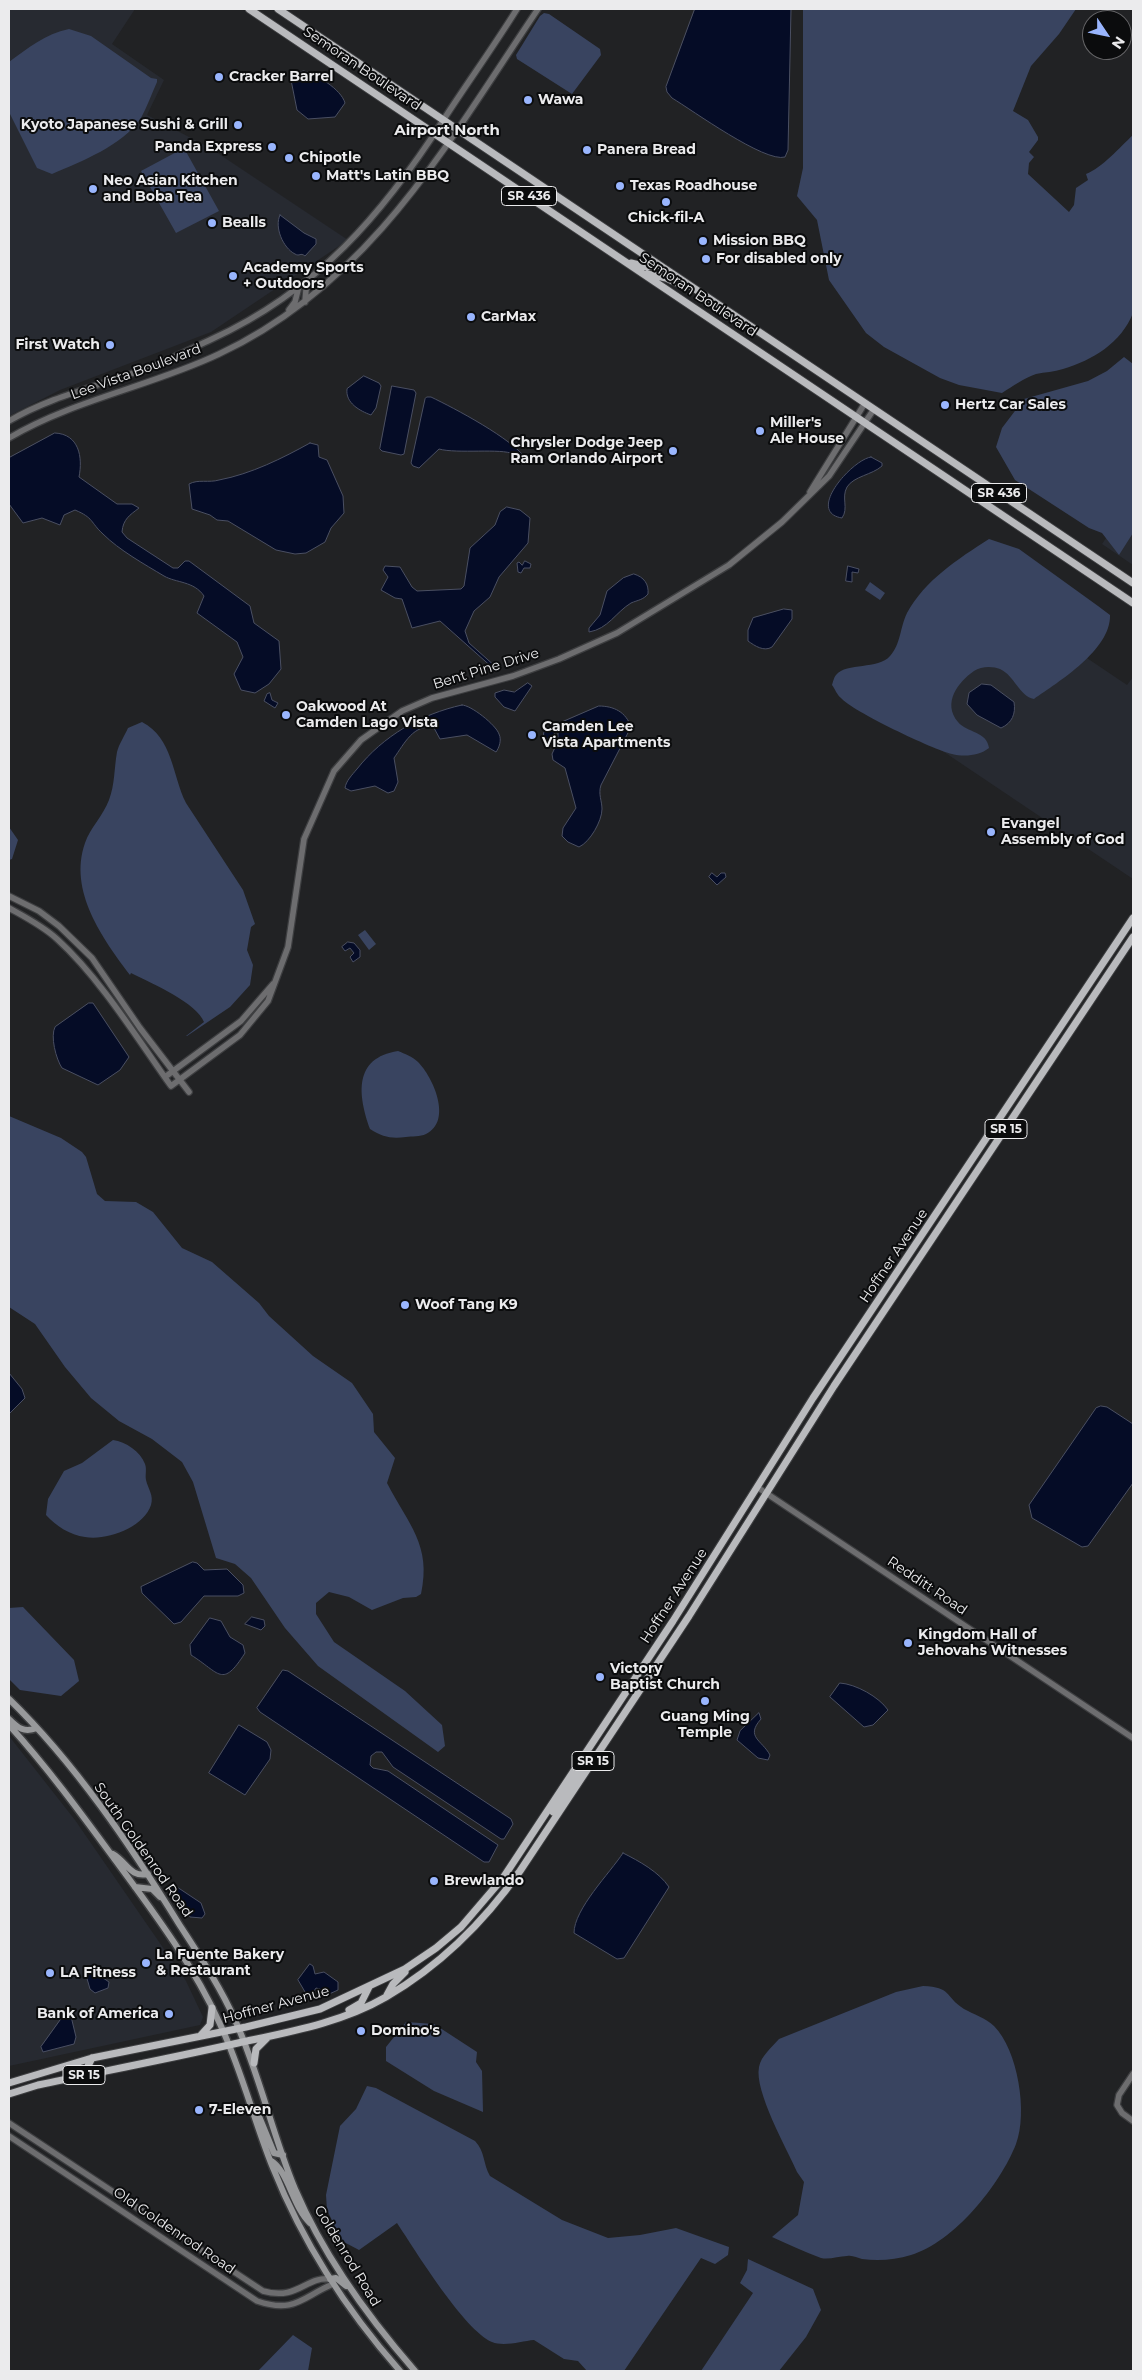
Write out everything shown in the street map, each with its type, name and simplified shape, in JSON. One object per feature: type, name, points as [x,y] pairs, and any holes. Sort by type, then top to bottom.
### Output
[{"type":"main road","name":"Semoran Boulevard","points":[[249,9],[1133,603]]},
{"type":"main road","name":"Semoran Boulevard","points":[[278,9],[1133,583]]},
{"type":"main road","points":[[622,259],[647,267],[659,265]]},
{"type":"main road","points":[[644,274],[666,278],[703,294]]},
{"type":"main road","name":"Hoffner Avenue","points":[[9,2083],[92,2058],[224,2032],[320,2008],[405,1969],[436,1948],[461,1927],[492,1892],[656,1647],[757,1487],[887,1288],[1133,918]]},
{"type":"main road","name":"Hoffner Avenue","points":[[9,2094],[38,2085],[269,2037],[339,2019],[386,1998],[435,1964],[466,1937],[505,1892],[552,1822],[684,1622],[878,1320],[1133,937]]},
{"type":"main road","points":[[996,1144],[996,1130],[1020,1096],[1020,1088]]},
{"type":"main road","points":[[956,1204],[956,1197],[980,1157],[980,1148]]},
{"type":"main road","points":[[897,1293],[898,1279],[906,1266],[909,1256]]},
{"type":"main road","points":[[878,1320],[886,1300],[887,1288]]},
{"type":"main road","points":[[684,1622],[684,1618],[696,1598],[696,1584]]},
{"type":"main road","points":[[644,1683],[646,1670],[655,1656],[656,1647]]},
{"type":"main road","name":"South Goldenrod Road","points":[[9,1699],[37,1728],[72,1770],[148,1874],[217,1984],[239,2028]]},
{"type":"main road","points":[[594,1759],[592,1751],[612,1720],[613,1711]]},
{"type":"main road","points":[[9,1719],[21,1730],[28,1731],[37,1728]]},
{"type":"main road","name":"South Goldenrod Road","points":[[9,1725],[55,1778],[135,1887],[176,1946],[224,2032]]},
{"type":"main road","points":[[552,1822],[553,1812],[579,1772],[578,1764]]},
{"type":"main road","points":[[109,1852],[118,1857],[133,1873],[141,1876],[148,1874]]},
{"type":"main road","points":[[135,1887],[152,1889],[165,1901]]},
{"type":"main road","points":[[386,1998],[396,1981],[431,1956],[436,1948]]},
{"type":"main road","points":[[316,2026],[322,2021],[355,2008],[361,2003],[369,1987]]},
{"type":"main road","points":[[198,2037],[210,2025],[212,2008]]},
{"type":"main road","name":"Goldenrod Road","points":[[239,2028],[254,2063],[283,2155],[312,2226],[370,2318],[415,2371]]},
{"type":"main road","name":"Goldenrod Road","points":[[224,2032],[270,2160],[287,2201],[331,2282],[359,2321],[400,2371]]},
{"type":"main road","points":[[254,2063],[256,2049],[269,2037]]},
{"type":"main road","points":[[38,2085],[82,2072],[91,2064],[92,2058]]},
{"type":"main road","points":[[250,2102],[259,2116],[270,2147],[274,2153],[283,2155]]},
{"type":"main road","points":[[270,2160],[280,2168],[302,2216],[312,2226]]},
{"type":"main road","points":[[331,2282],[336,2278],[352,2292]]},
{"type":"street","name":"Lee Vista Boulevard","points":[[9,420],[68,393],[140,371],[214,338],[260,313],[312,277],[353,240],[378,212],[435,134],[517,9]]},
{"type":"street","name":"Lee Vista Boulevard","points":[[9,438],[75,408],[171,375],[196,364],[261,331],[305,302],[342,271],[400,211],[538,9]]},
{"type":"street","points":[[305,302],[306,290],[312,277]]},
{"type":"street","points":[[284,316],[294,302],[299,286]]},
{"type":"street","name":"Bent Pine Drive","points":[[805,501],[865,403]]},
{"type":"street","name":"Bent Pine Drive","points":[[278,976],[242,1021],[165,1077],[171,1086],[226,1047],[249,1026],[268,1001],[278,976],[288,947],[293,927],[304,839],[334,771],[361,740],[402,711],[432,698],[513,676],[560,659],[617,633],[729,565],[782,522],[829,476],[874,409]]},
{"type":"street","points":[[9,896],[39,911],[71,936],[104,972],[140,1028],[189,1092]]},
{"type":"street","points":[[9,908],[30,920],[56,939],[94,979],[165,1077]]},
{"type":"street","points":[[94,979],[104,972]]},
{"type":"street","name":"Redditt Road","points":[[757,1487],[1133,1738]]},
{"type":"street","points":[[1133,2074],[1119,2096],[1117,2105],[1122,2113],[1133,2121]]},
{"type":"street","name":"Old Goldenrod Road","points":[[9,2123],[263,2291],[277,2294],[293,2292],[321,2278],[331,2282]]},
{"type":"street","name":"Old Goldenrod Road","points":[[9,2136],[257,2301],[275,2306],[297,2304],[331,2282]]},
{"type":"street","points":[[43,2159],[62,2159]]},
{"type":"shaded area","points":[[9,9],[135,9],[112,44],[164,80],[147,115],[210,148],[348,240],[211,332],[60,390],[9,416]]},
{"type":"shaded area","points":[[695,9],[791,9],[788,150],[785,157],[775,157],[746,144],[711,124],[672,98],[667,92],[666,87]]},
{"type":"shaded area","points":[[803,9],[1076,9],[1059,34],[1031,66],[1013,111],[1028,120],[1038,137],[1038,140],[1029,152],[1034,157],[1029,163],[1028,174],[1069,212],[1074,205],[1076,188],[1088,180],[1086,174],[1104,162],[1133,135],[1133,313],[1128,324],[1113,342],[1085,361],[1060,370],[1036,374],[1002,393],[959,385],[940,378],[884,347],[866,333],[829,280],[817,220],[797,196],[803,168]]},
{"type":"shaded area","points":[[544,13],[549,14],[600,49],[601,55],[572,94],[517,59],[516,55],[540,16]]},
{"type":"shaded area","points":[[69,29],[91,36],[151,78],[157,79],[157,82],[141,118],[123,137],[101,152],[52,174],[37,168],[9,112],[9,62],[44,38]]},
{"type":"shaded area","points":[[304,71],[328,83],[343,98],[345,103],[335,117],[308,119],[297,110],[291,80],[295,74]]},
{"type":"shaded area","points":[[184,148],[219,211],[176,233],[141,171]]},
{"type":"shaded area","points":[[280,215],[304,233],[316,239],[316,244],[305,256],[295,254],[283,242],[278,225]]},
{"type":"shaded area","points":[[1124,357],[1133,364],[1133,533],[1119,555],[1102,533],[1089,528],[1015,480],[996,447],[1002,428],[1024,399],[1088,381],[1107,371]]},
{"type":"shaded area","points":[[364,376],[379,383],[381,386],[376,408],[371,415],[354,406],[347,394],[347,389]]},
{"type":"shaded area","points":[[392,386],[414,390],[416,393],[404,454],[401,455],[380,449]]},
{"type":"shaded area","points":[[427,397],[431,397],[468,416],[509,442],[526,459],[523,465],[515,455],[507,452],[439,449],[419,468],[413,466],[411,463]]},
{"type":"shaded area","points":[[55,433],[69,437],[78,448],[80,462],[79,477],[117,504],[132,504],[139,508],[124,524],[122,532],[127,538],[173,568],[178,568],[185,561],[189,561],[250,606],[254,623],[279,641],[281,669],[269,684],[255,693],[241,690],[234,674],[243,657],[237,642],[197,613],[204,596],[200,591],[190,585],[164,576],[116,546],[86,515],[75,510],[64,515],[60,525],[42,518],[23,523],[9,504],[9,458]]},
{"type":"shaded area","points":[[310,443],[318,445],[319,457],[327,460],[343,496],[344,513],[331,528],[325,542],[306,553],[295,554],[276,550],[228,521],[217,520],[210,515],[192,509],[189,484],[215,481],[255,470]]},
{"type":"shaded area","points":[[871,457],[882,463],[882,466],[850,483],[845,491],[845,510],[842,518],[832,514],[828,506],[836,486],[854,467]]},
{"type":"shaded area","points":[[1133,498],[1133,565],[1102,544]]},
{"type":"shaded area","points":[[507,507],[520,510],[530,518],[528,543],[499,577],[490,597],[474,611],[465,631],[469,643],[496,667],[494,669],[440,621],[412,628],[402,599],[395,598],[381,590],[388,577],[383,570],[385,566],[400,567],[412,587],[417,591],[461,589],[464,586],[470,548],[495,525],[500,512]]},
{"type":"shaded area","points":[[989,539],[1019,549],[1110,615],[1108,628],[1093,652],[1069,674],[1034,699],[1024,694],[1010,676],[1000,669],[983,667],[977,669],[962,681],[952,700],[953,715],[962,726],[985,738],[989,748],[976,754],[957,755],[912,738],[860,712],[840,697],[832,685],[835,676],[841,671],[878,663],[890,656],[898,641],[907,613],[923,590],[943,571]]},
{"type":"shaded area","points":[[525,561],[531,564],[530,568],[524,568],[521,573],[518,572],[517,563],[519,562],[522,565]]},
{"type":"shaded area","points":[[848,566],[859,569],[858,573],[852,572],[852,582],[846,581]]},
{"type":"shaded area","points":[[634,574],[645,581],[648,587],[648,594],[642,599],[631,603],[601,627],[589,632],[589,628],[600,615],[607,591],[623,578]]},
{"type":"shaded area","points":[[870,582],[885,593],[880,600],[865,590]]},
{"type":"shaded area","points":[[980,586],[1127,685],[1133,677],[1133,879],[892,717]]},
{"type":"shaded area","points":[[784,609],[792,610],[792,619],[772,647],[763,649],[748,641],[748,630],[753,618]]},
{"type":"shaded area","points":[[528,683],[532,686],[515,711],[504,707],[495,697],[495,693],[504,690],[514,692]]},
{"type":"shaded area","points":[[982,684],[991,685],[1014,702],[1012,718],[1008,724],[1001,728],[977,715],[967,704],[969,693]]},
{"type":"shaded area","points":[[270,693],[272,700],[278,703],[275,708],[264,701],[267,694]]},
{"type":"shaded area","points":[[462,705],[477,712],[497,730],[500,741],[496,752],[467,735],[440,739],[434,728],[427,727],[410,736],[394,758],[398,782],[394,791],[388,793],[375,786],[351,791],[345,788],[350,778],[367,757],[391,737],[432,714]]},
{"type":"shaded area","points":[[599,706],[610,707],[619,711],[626,717],[631,727],[601,785],[602,809],[598,825],[587,841],[579,847],[568,842],[562,836],[563,828],[576,808],[565,768],[553,760],[552,754],[558,741],[558,724]]},
{"type":"shaded area","points":[[142,722],[160,737],[166,747],[186,803],[243,890],[255,924],[251,927],[247,950],[253,965],[250,985],[230,1007],[187,1036],[204,1022],[200,1015],[174,995],[131,973],[130,975],[99,930],[91,914],[81,879],[81,861],[85,843],[109,800],[118,749],[128,728]]},
{"type":"shaded area","points":[[549,728],[555,734],[549,740],[543,734]]},
{"type":"shaded area","points":[[9,827],[18,840],[12,859],[9,860]]},
{"type":"shaded area","points":[[712,873],[717,877],[721,873],[725,873],[726,877],[717,885],[709,877]]},
{"type":"shaded area","points":[[365,930],[376,944],[369,950],[358,935]]},
{"type":"shaded area","points":[[348,942],[354,943],[360,950],[360,957],[353,962],[350,957],[354,953],[350,948],[345,951],[342,947]]},
{"type":"shaded area","points":[[89,1003],[93,1003],[129,1057],[120,1070],[98,1085],[62,1068],[53,1042],[55,1027]]},
{"type":"shaded area","points":[[398,1051],[413,1058],[424,1069],[438,1099],[438,1119],[434,1128],[424,1135],[396,1138],[383,1136],[370,1129],[362,1091],[366,1070],[373,1061],[383,1055]]},
{"type":"shaded area","points":[[9,1116],[61,1138],[82,1152],[86,1157],[97,1194],[105,1201],[136,1202],[153,1212],[182,1248],[212,1262],[259,1303],[269,1316],[313,1356],[352,1383],[373,1414],[374,1432],[395,1458],[387,1483],[410,1523],[421,1548],[424,1577],[421,1594],[416,1597],[403,1598],[372,1610],[349,1597],[329,1592],[316,1603],[316,1614],[334,1642],[405,1691],[442,1725],[445,1746],[438,1752],[318,1666],[285,1628],[251,1578],[235,1564],[216,1558],[193,1482],[182,1462],[152,1439],[119,1421],[91,1398],[65,1367],[35,1324],[9,1307]]},
{"type":"shaded area","points":[[9,1373],[22,1389],[25,1398],[9,1414]]},
{"type":"shaded area","points":[[1101,1406],[1107,1407],[1133,1424],[1133,1483],[1088,1546],[1082,1547],[1032,1518],[1029,1505],[1096,1408]]},
{"type":"shaded area","points":[[113,1440],[132,1448],[143,1459],[146,1466],[146,1480],[151,1495],[151,1505],[141,1520],[124,1531],[94,1538],[79,1536],[69,1532],[54,1523],[46,1515],[48,1499],[64,1471],[82,1463]]},
{"type":"shaded area","points":[[193,1562],[197,1563],[204,1570],[227,1569],[243,1585],[244,1593],[238,1596],[204,1596],[181,1622],[174,1624],[142,1593],[141,1587]]},
{"type":"shaded area","points":[[23,1607],[74,1660],[79,1681],[61,1696],[20,1690],[9,1679],[9,1608]]},
{"type":"shaded area","points":[[252,1617],[264,1620],[265,1626],[261,1630],[245,1624]]},
{"type":"shaded area","points":[[210,1618],[221,1621],[230,1637],[243,1645],[245,1653],[231,1671],[225,1674],[215,1672],[191,1655],[190,1645]]},
{"type":"shaded area","points":[[283,1670],[288,1671],[511,1819],[513,1824],[504,1839],[501,1839],[393,1767],[382,1752],[376,1752],[371,1756],[370,1765],[373,1768],[388,1771],[498,1845],[489,1862],[484,1862],[260,1712],[257,1708]]},
{"type":"shaded area","points":[[840,1683],[867,1692],[879,1700],[888,1710],[873,1725],[864,1727],[830,1697]]},
{"type":"shaded area","points":[[759,1713],[761,1719],[756,1725],[755,1734],[756,1738],[770,1755],[768,1760],[758,1758],[737,1740],[740,1731]]},
{"type":"shaded area","points":[[239,1725],[267,1742],[271,1750],[270,1759],[245,1795],[209,1773]]},
{"type":"shaded area","points":[[9,1736],[75,1820],[186,1981],[203,2017],[200,2025],[9,2066]]},
{"type":"shaded area","points":[[623,1853],[642,1863],[669,1887],[624,1958],[617,1959],[574,1933],[576,1923],[586,1902]]},
{"type":"shaded area","points":[[174,1885],[201,1903],[205,1914],[202,1918],[190,1917],[170,1887]]},
{"type":"shaded area","points":[[310,1964],[313,1966],[315,1974],[324,1972],[338,1982],[338,1990],[327,1995],[316,1988],[308,1997],[298,1980]]},
{"type":"shaded area","points":[[90,1969],[109,1982],[108,1988],[95,1993],[90,1989],[86,1975]]},
{"type":"shaded area","points":[[923,1986],[943,1990],[964,2009],[991,2023],[1009,2050],[1018,2082],[1021,2116],[1016,2144],[999,2177],[974,2210],[959,2225],[927,2248],[905,2257],[880,2260],[862,2259],[853,2256],[821,2258],[772,2237],[798,2215],[804,2182],[797,2172],[766,2105],[759,2077],[759,2067],[762,2059],[779,2039],[896,1992]]},
{"type":"shaded area","points":[[69,2008],[76,2037],[74,2044],[43,2052],[41,2047]]},
{"type":"shaded area","points":[[406,2022],[434,2024],[477,2052],[476,2062],[482,2071],[483,2112],[434,2091],[386,2061],[386,2047]]},
{"type":"shaded area","points":[[367,2086],[376,2088],[475,2141],[481,2149],[490,2176],[562,2220],[608,2238],[640,2235],[676,2228],[729,2247],[728,2255],[715,2264],[701,2258],[624,2371],[587,2371],[578,2361],[564,2359],[534,2340],[507,2344],[492,2342],[481,2335],[454,2306],[397,2223],[359,2250],[342,2241],[327,2210],[326,2195],[340,2126],[356,2109]]},
{"type":"shaded area","points":[[748,2259],[813,2289],[821,2310],[806,2337],[779,2371],[701,2371],[753,2293],[740,2283],[747,2270]]},
{"type":"shaded area","points":[[293,2335],[312,2348],[308,2371],[258,2371]]},
{"type":"place","name":"Cracker Barrel","points":[[219,77]]},
{"type":"place","name":"Wawa","points":[[528,100]]},
{"type":"place","name":"Kyoto Japanese Sushi & Grill","points":[[238,125]]},
{"type":"place","name":"Panda Express","points":[[272,147]]},
{"type":"place","name":"Panera Bread","points":[[587,150]]},
{"type":"place","name":"Chipotle","points":[[289,158]]},
{"type":"place","name":"Matt's Latin BBQ","points":[[316,176]]},
{"type":"place","name":"Texas Roadhouse","points":[[620,186]]},
{"type":"place","name":"Neo Asian Kitchen and Boba Tea","points":[[93,189]]},
{"type":"place","name":"Chick-fil-A","points":[[666,202]]},
{"type":"place","name":"Bealls","points":[[212,223]]},
{"type":"place","name":"Mission BBQ","points":[[703,241]]},
{"type":"place","name":"For disabled only","points":[[706,259]]},
{"type":"place","name":"Academy Sports + Outdoors","points":[[233,276]]},
{"type":"place","name":"CarMax","points":[[471,317]]},
{"type":"place","name":"First Watch","points":[[110,345]]},
{"type":"place","name":"Hertz Car Sales","points":[[945,405]]},
{"type":"place","name":"Miller's Ale House","points":[[760,431]]},
{"type":"place","name":"Chrysler Dodge Jeep Ram Orlando Airport","points":[[673,451]]},
{"type":"place","name":"Oakwood At Camden Lago Vista","points":[[286,715]]},
{"type":"place","name":"Camden Lee Vista Apartments","points":[[532,735]]},
{"type":"place","name":"Evangel Assembly of God","points":[[991,832]]},
{"type":"place","name":"Woof Tang K9","points":[[405,1305]]},
{"type":"place","name":"Kingdom Hall of Jehovahs Witnesses","points":[[908,1643]]},
{"type":"place","name":"Victory Baptist Church","points":[[600,1677]]},
{"type":"place","name":"Guang Ming Temple","points":[[705,1701]]},
{"type":"place","name":"Brewlando","points":[[434,1881]]},
{"type":"place","name":"La Fuente Bakery & Restaurant","points":[[146,1963]]},
{"type":"place","name":"LA Fitness","points":[[50,1973]]},
{"type":"place","name":"Bank of America","points":[[169,2014]]},
{"type":"place","name":"Domino's","points":[[361,2031]]},
{"type":"place","name":"7-Eleven","points":[[199,2110]]},
{"type":"district","name":"Airport North","points":[[447,131]]}]
